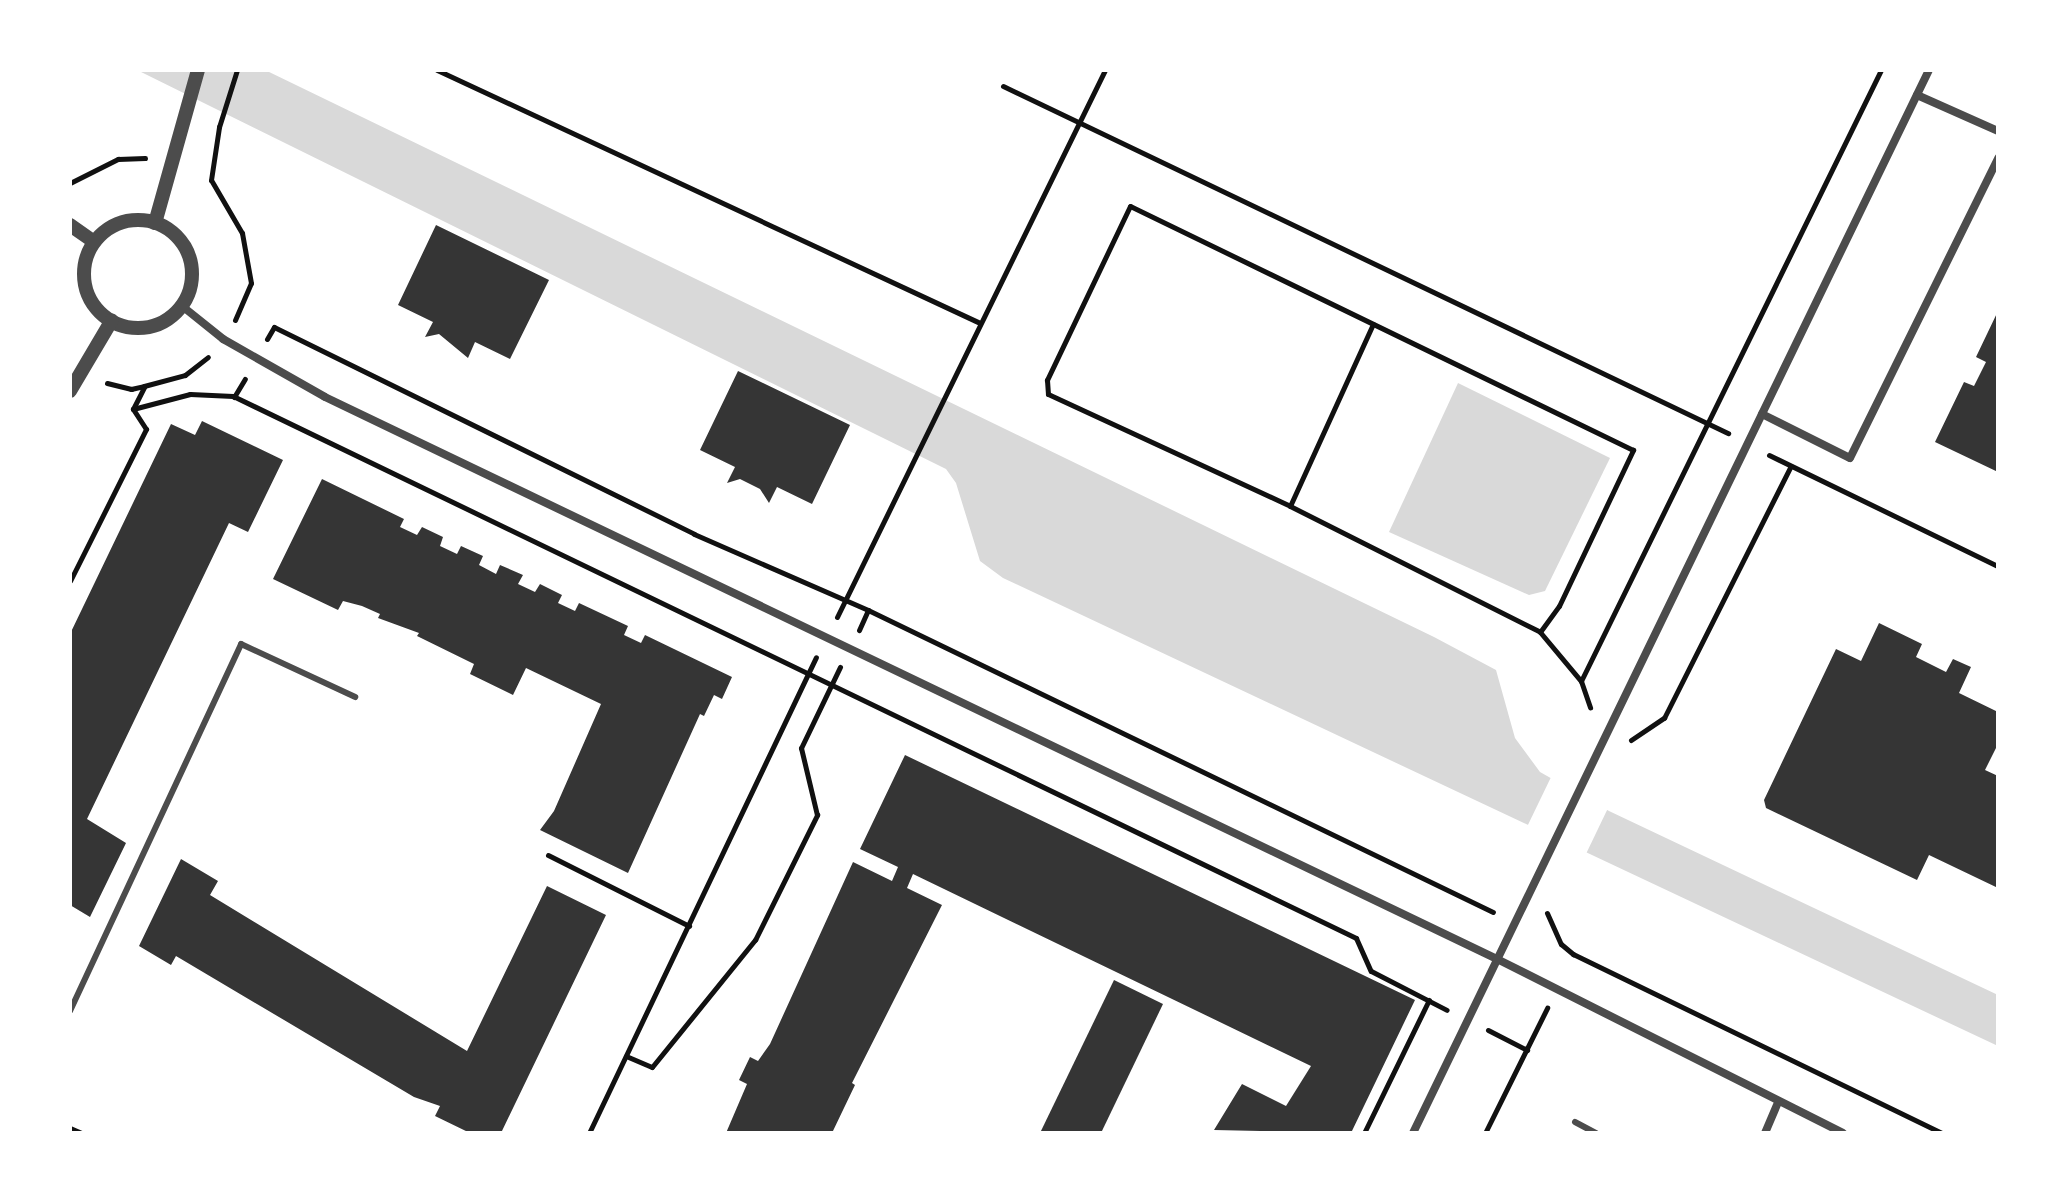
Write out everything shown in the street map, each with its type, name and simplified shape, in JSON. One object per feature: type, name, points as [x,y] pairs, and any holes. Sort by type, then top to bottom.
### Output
[{"type":"street","points":[[155,223],[198,70]]},
{"type":"street","points":[[1413,1133],[1929,70]]},
{"type":"street","points":[[1917,95],[1998,131]]},
{"type":"street","points":[[1762,414],[1850,458],[1998,158]]},
{"type":"street","points":[[130,219],[155,223],[169,231],[188,255],[192,272],[182,306],[154,325],[125,326],[112,320],[91,301],[84,285],[84,268],[94,242],[111,227],[130,219]]},
{"type":"street","points":[[70,225],[94,242]]},
{"type":"street","points":[[182,306],[223,339],[325,397],[824,640],[1497,959],[1843,1133]]},
{"type":"street","points":[[70,391],[112,320]]},
{"type":"street","points":[[1765,1133],[1778,1102]]},
{"type":"lane","points":[[70,1011],[241,644],[355,697]]},
{"type":"lane","points":[[1575,1122],[1596,1133]]},
{"type":"path","points":[[81,370],[131,389],[185,375],[223,339],[251,283],[242,233],[211,180],[219,127],[237,70]]},
{"type":"path","points":[[437,70],[450,72],[978,322]]},
{"type":"path","points":[[589,1133],[824,640],[846,604],[967,355],[978,322],[1105,70]]},
{"type":"path","points":[[1581,681],[1711,422],[1881,70]]},
{"type":"path","points":[[1003,86],[1081,120],[1711,422],[1747,444],[1998,566]]},
{"type":"path","points":[[70,183],[118,159],[146,158],[211,180]]},
{"type":"path","points":[[1540,632],[1559,606],[1633,450],[1130,206],[1047,380],[1048,394],[1290,506],[1540,632],[1581,681],[1591,704],[1587,716]]},
{"type":"path","points":[[1290,506],[1373,324]]},
{"type":"path","points":[[234,397],[274,327],[1496,914],[1502,901]]},
{"type":"path","points":[[133,409],[144,386]]},
{"type":"path","points":[[133,409],[190,394],[234,397],[807,676],[1356,938],[1371,971],[1527,1050]]},
{"type":"path","points":[[70,581],[146,429],[133,409]]},
{"type":"path","points":[[1626,743],[1664,718],[1791,466]]},
{"type":"path","points":[[626,1056],[652,1067],[755,940],[817,815],[801,748],[868,610]]},
{"type":"path","points":[[548,855],[689,926]]},
{"type":"path","points":[[1552,897],[1546,909],[1561,944],[1573,954],[1942,1133]]},
{"type":"path","points":[[1485,1133],[1573,954]]},
{"type":"path","points":[[1364,1133],[1429,1000]]},
{"type":"path","points":[[70,1128],[81,1133]]},
{"type":"shaded area","points":[[137,70],[265,70],[1434,637],[1496,670],[1515,738],[1540,772],[1609,811],[1998,995],[1998,1046],[1003,578],[980,561],[956,483],[946,469]]},
{"type":"shaded area","points":[[1458,383],[1610,458],[1545,591],[1529,595],[1389,532]]},
{"type":"pier","points":[[1553,773],[1609,806],[1585,856],[1525,831]]},
{"type":"building","points":[[436,225],[549,280],[510,359],[475,342],[468,358],[439,334],[425,337],[433,322],[398,305]]},
{"type":"building","points":[[1998,311],[1998,472],[1935,442],[1964,382],[1974,386],[1986,362],[1976,357]]},
{"type":"building","points":[[738,371],[850,425],[812,504],[777,487],[769,503],[760,489],[740,479],[727,483],[735,467],[700,450]]},
{"type":"building","points":[[202,421],[283,460],[248,532],[229,523],[87,819],[126,843],[90,917],[70,905],[70,634],[171,424],[195,435]]},
{"type":"building","points":[[322,479],[404,519],[400,527],[417,535],[422,527],[443,537],[440,546],[457,554],[461,546],[483,556],[479,565],[496,574],[500,565],[523,575],[518,584],[535,592],[540,584],[562,595],[558,603],[575,611],[579,603],[628,626],[624,635],[641,643],[645,635],[732,677],[722,699],[714,695],[704,716],[700,714],[628,873],[540,830],[554,811],[601,704],[526,668],[513,695],[470,674],[474,664],[417,636],[419,633],[378,618],[380,614],[343,601],[338,610],[273,579]]},
{"type":"building","points":[[1879,623],[1922,644],[1916,657],[1946,672],[1953,659],[1971,667],[1959,693],[1998,712],[1998,744],[1985,770],[1998,776],[1998,888],[1929,855],[1917,880],[1766,808],[1764,800],[1836,649],[1861,661]]},
{"type":"building","points":[[905,755],[1415,1000],[1351,1133],[1214,1130],[1242,1084],[1286,1106],[1311,1066],[913,874],[907,888],[942,905],[852,1083],[855,1085],[832,1133],[726,1133],[747,1084],[739,1080],[750,1057],[758,1061],[770,1044],[853,862],[892,881],[898,867],[860,849]]},
{"type":"building","points":[[181,859],[218,881],[210,895],[467,1051],[547,886],[606,915],[501,1133],[470,1133],[435,1116],[440,1106],[414,1097],[176,956],[171,965],[139,946]]},
{"type":"building","points":[[1114,980],[1163,1004],[1101,1133],[1040,1133]]}]
